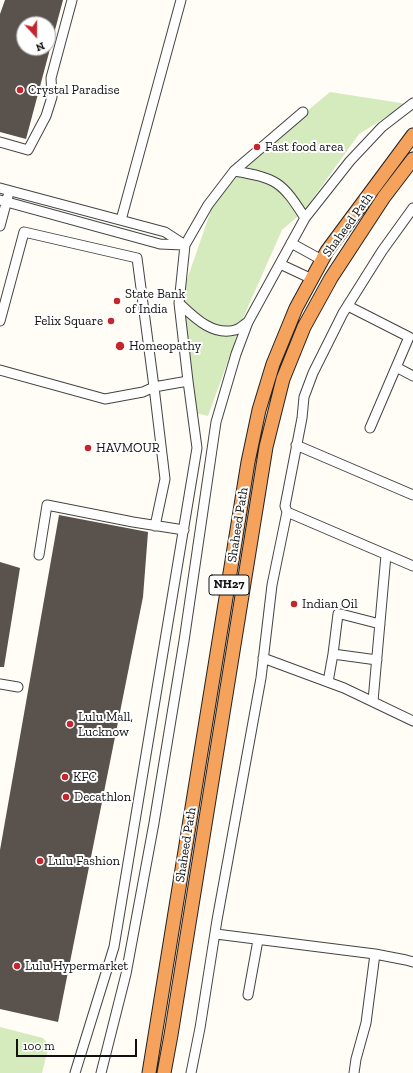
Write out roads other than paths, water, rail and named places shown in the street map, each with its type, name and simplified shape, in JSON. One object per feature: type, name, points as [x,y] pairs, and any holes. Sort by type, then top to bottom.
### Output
[{"type":"highway","name":"Shaheed Path","points":[[150,1073],[250,455],[259,410],[273,364],[296,308],[327,251],[413,136]]},
{"type":"highway","name":"Shaheed Path","points":[[164,1073],[266,447],[283,378],[304,327],[330,278],[384,198],[413,159]]},
{"type":"street","points":[[0,142],[28,150],[46,116],[52,97],[51,78],[72,0]]},
{"type":"street","points":[[121,220],[181,0]]},
{"type":"street","points":[[101,1073],[126,974],[154,823],[184,641],[216,422],[236,354],[248,322],[305,218],[350,161],[371,138],[382,127],[413,104]]},
{"type":"street","points":[[75,1073],[114,947],[197,448],[179,303],[185,245],[208,205],[234,171],[303,112]]},
{"type":"street","points":[[234,171],[266,177],[278,183],[291,196],[305,218]]},
{"type":"street","points":[[0,188],[165,232],[185,245]]},
{"type":"street","points":[[0,226],[3,201],[10,191]]},
{"type":"street","points":[[3,201],[160,244],[185,245]]},
{"type":"street","points":[[191,1073],[261,678],[272,584],[287,512],[285,506],[302,418],[304,397],[312,372],[348,306],[382,251],[413,208]]},
{"type":"street","points":[[0,321],[24,232],[137,258],[164,479],[156,526]]},
{"type":"street","points":[[291,243],[322,260]]},
{"type":"street","points":[[280,264],[312,278]]},
{"type":"street","points":[[179,303],[197,319],[214,329],[224,332],[237,330],[248,322]]},
{"type":"street","points":[[348,306],[409,337],[370,428]]},
{"type":"street","points":[[396,367],[413,376]]},
{"type":"street","points":[[0,370],[105,399],[143,392],[154,388],[188,381]]},
{"type":"street","points":[[296,445],[413,495]]},
{"type":"street","points":[[39,554],[47,505],[184,530]]},
{"type":"street","points":[[287,512],[413,566]]},
{"type":"street","points":[[373,701],[386,555]]},
{"type":"street","points":[[328,682],[338,614],[380,624]]},
{"type":"street","points":[[333,654],[377,660]]},
{"type":"street","points":[[263,658],[328,682],[373,701],[413,721]]},
{"type":"street","points":[[0,684],[18,687]]},
{"type":"street","points":[[216,934],[374,954],[413,962]]},
{"type":"street","points":[[248,995],[258,940]]},
{"type":"street","points":[[354,1073],[356,1059],[366,1023],[374,954]]},
{"type":"place","name":"Crystal Paradise","points":[[20,90]]},
{"type":"place","name":"Fast food area","points":[[257,147]]},
{"type":"place","name":"State Bank of India","points":[[117,301]]},
{"type":"place","name":"Felix Square","points":[[111,321]]},
{"type":"place","name":"Homeopathy","points":[[120,346]]},
{"type":"place","name":"HAVMOUR","points":[[88,448]]},
{"type":"place","name":"Indian Oil","points":[[294,604]]},
{"type":"place","name":"Lulu Mall, Lucknow","points":[[70,724]]},
{"type":"place","name":"KFC","points":[[65,777]]},
{"type":"place","name":"Decathlon","points":[[66,797]]},
{"type":"place","name":"Lulu Fashion","points":[[40,861]]},
{"type":"place","name":"Lulu Hypermarket","points":[[17,966]]}]
